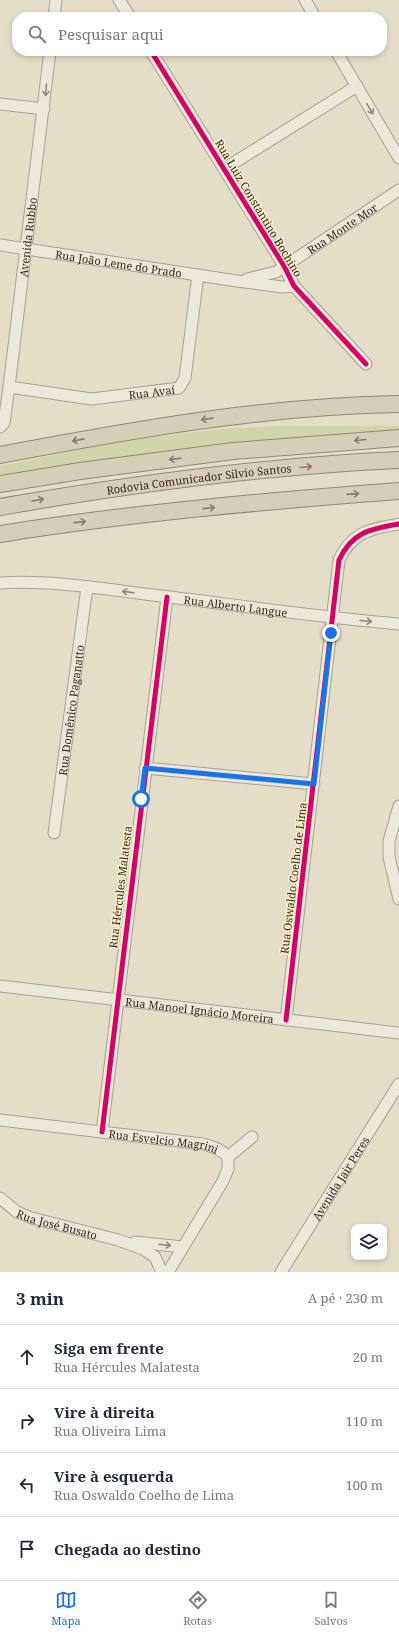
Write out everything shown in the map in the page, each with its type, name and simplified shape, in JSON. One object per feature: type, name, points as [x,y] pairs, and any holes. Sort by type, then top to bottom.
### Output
[{"type":"highway","points":[[0,455],[111,434],[232,416],[364,404],[399,404]]},
{"type":"highway","points":[[232,416],[272,418],[327,415],[399,414]]},
{"type":"highway","name":"Rodovia Comunicador Silvio Santos","points":[[0,484],[80,471],[233,451],[399,438]]},
{"type":"highway","name":"Rodovia Comunicador Silvio Santos","points":[[0,507],[78,494],[224,474],[399,460]]},
{"type":"highway","points":[[0,534],[72,523],[149,514],[399,491]]},
{"type":"street","points":[[55,12],[56,0]]},
{"type":"street","points":[[119,0],[127,12]]},
{"type":"street","points":[[305,0],[313,12]]},
{"type":"street","name":"Avenida Rubbo","points":[[2,425],[9,387],[27,248],[49,56]]},
{"type":"street","name":"Rua Luiz Constantino Bochino","points":[[154,56],[284,266],[294,286],[366,364]]},
{"type":"street","points":[[339,56],[395,144],[399,158]]},
{"type":"street","points":[[224,169],[357,86]]},
{"type":"street","points":[[0,104],[44,109]]},
{"type":"street","name":"Rua Monte Mor","points":[[284,266],[399,190]]},
{"type":"street","name":"Rua João Leme do Prado","points":[[0,245],[237,281],[282,287],[294,286]]},
{"type":"street","name":"Rua João Leme do Prado","points":[[237,281],[276,272],[284,266]]},
{"type":"street","name":"Rua Avaí","points":[[9,387],[92,399],[179,388],[185,378],[198,275]]},
{"type":"street","name":"Rua Oswaldo Coelho de Lima","points":[[286,1020],[339,560],[346,546],[353,538],[367,532],[399,524]]},
{"type":"street","name":"Rua Alberto Langue","points":[[0,583],[14,582],[87,587],[332,618],[399,624]]},
{"type":"street","name":"Rua Domênico Paganatto","points":[[54,833],[87,587]]},
{"type":"street","name":"Rua Hércules Malatesta","points":[[102,1132],[145,768],[167,597]]},
{"type":"street","points":[[145,768],[314,784]]},
{"type":"street","points":[[399,806],[389,841],[389,857],[399,899]]},
{"type":"street","name":"Rua Manoel Ignácio Moreira","points":[[0,986],[399,1033]]},
{"type":"street","name":"Avenida Jair Peres","points":[[281,1272],[399,1084]]},
{"type":"street","name":"Rua Esvelcio Magrini","points":[[0,1120],[203,1144],[215,1147],[228,1157]]},
{"type":"street","points":[[168,1272],[223,1181],[228,1169],[228,1157],[252,1137]]},
{"type":"street","name":"Rua José Busato","points":[[0,1198],[17,1212],[32,1218],[118,1240],[149,1252],[155,1257],[162,1272]]},
{"type":"street","name":"Rua José Busato","points":[[118,1240],[183,1247]]},
{"type":"green space","points":[[399,426],[399,432],[249,444],[0,478],[0,466],[158,436],[259,427]]},
{"type":"cycle path","points":[[154,56],[284,266],[294,286],[366,364]]},
{"type":"cycle path","points":[[286,1020],[339,560],[350,543],[363,533],[399,524]]},
{"type":"cycle path","points":[[102,1132],[167,597]]},
{"type":"route","points":[[141,799],[145,768],[314,784],[331,633]]}]
